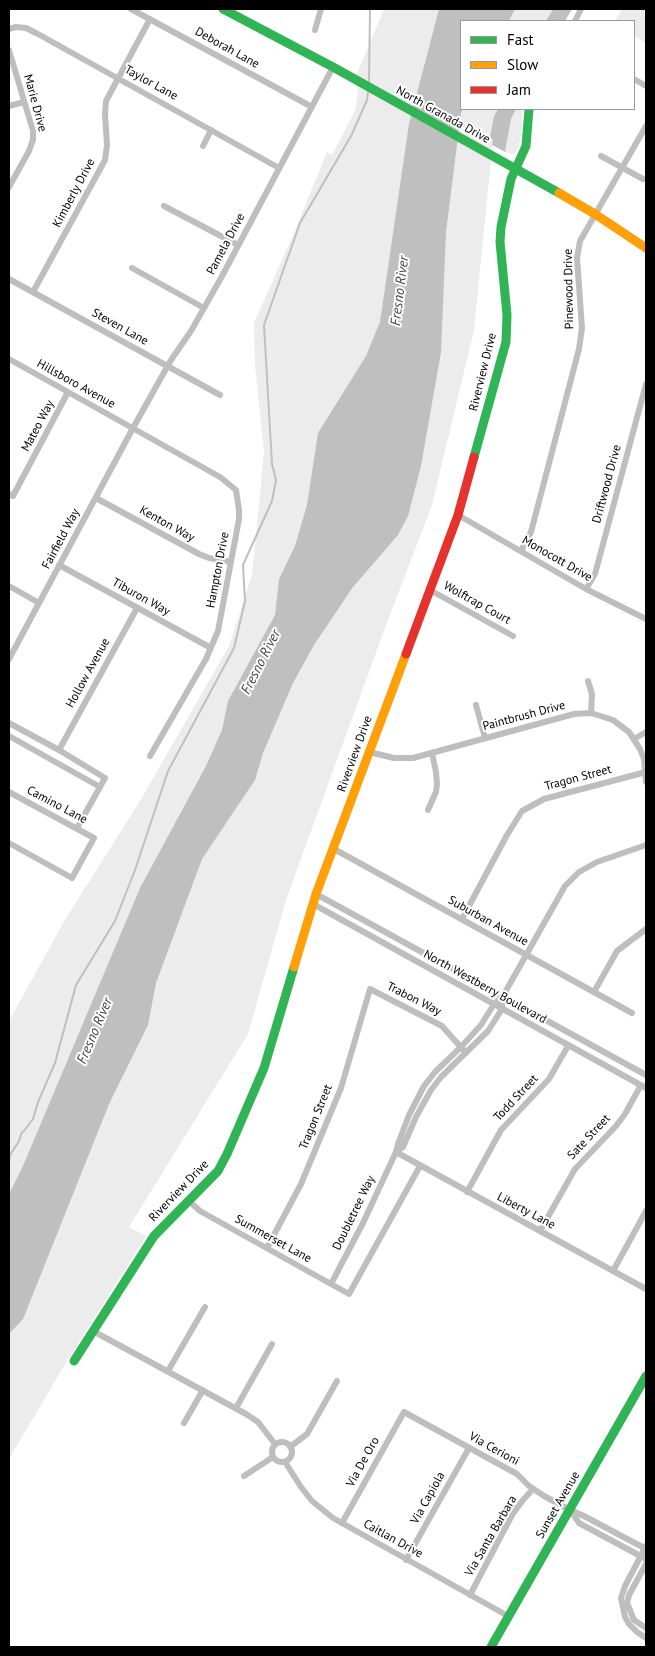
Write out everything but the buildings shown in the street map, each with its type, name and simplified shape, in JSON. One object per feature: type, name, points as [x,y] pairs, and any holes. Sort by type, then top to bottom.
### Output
[{"type":"street","name":"Deborah Lane","points":[[131,9],[312,107]]},
{"type":"street","name":"North Granada Drive","points":[[224,9],[333,67],[516,169],[595,214],[646,248]]},
{"type":"street","points":[[315,30],[321,9]]},
{"type":"street","points":[[575,20],[581,9]]},
{"type":"street","name":"Kimberly Drive","points":[[32,292],[105,160],[107,145],[106,101],[150,19]]},
{"type":"street","name":"Taylor Lane","points":[[9,29],[16,27],[26,28],[279,168]]},
{"type":"street","name":"Marie Drive","points":[[9,50],[33,131],[33,140],[29,151],[9,187]]},
{"type":"street","name":"Pamela Drive","points":[[133,428],[204,308],[333,67]]},
{"type":"street","points":[[635,80],[646,86]]},
{"type":"street","points":[[9,106],[24,102]]},
{"type":"street","name":"Riverview Drive","points":[[74,1361],[154,1236],[211,1179],[223,1162],[264,1068],[316,894],[458,515],[506,342],[507,316],[500,242],[501,227],[509,188],[526,146],[529,110]]},
{"type":"street","name":"Pinewood Drive","points":[[521,551],[531,532],[579,349],[582,328],[577,258],[580,241],[646,126]]},
{"type":"street","points":[[202,146],[211,130]]},
{"type":"street","points":[[601,156],[643,179]]},
{"type":"street","points":[[164,206],[238,246]]},
{"type":"street","points":[[132,268],[204,308]]},
{"type":"street","name":"Steven Lane","points":[[9,279],[220,395]]},
{"type":"street","name":"Hillsboro Avenue","points":[[9,359],[133,428]]},
{"type":"street","name":"Driftwood Drive","points":[[586,589],[595,574],[646,384]]},
{"type":"street","name":"Mateo Way","points":[[11,495],[68,392]]},
{"type":"street","name":"Fairfield Way","points":[[9,659],[133,428]]},
{"type":"street","name":"Hampton Drive","points":[[133,428],[220,477],[236,490],[239,510],[218,632],[211,648],[150,756]]},
{"type":"street","name":"Kenton Way","points":[[96,498],[199,554],[231,562]]},
{"type":"street","name":"Monocott Drive","points":[[458,515],[586,589],[646,619]]},
{"type":"street","name":"Tiburon Way","points":[[60,565],[211,648]]},
{"type":"street","points":[[9,586],[39,603]]},
{"type":"street","name":"Wolftrap Court","points":[[430,590],[512,636]]},
{"type":"street","name":"Hollow Avenue","points":[[59,750],[137,608]]},
{"type":"street","points":[[588,681],[592,694],[591,713]]},
{"type":"street","points":[[476,705],[485,738]]},
{"type":"street","name":"Paintbrush Drive","points":[[369,752],[394,758],[413,758],[574,714],[591,713],[623,726],[634,739],[644,759],[646,782]]},
{"type":"street","points":[[9,723],[105,778],[77,828]]},
{"type":"street","points":[[634,739],[646,732]]},
{"type":"street","points":[[9,736],[100,787]]},
{"type":"street","points":[[428,810],[436,792],[437,784],[432,753]]},
{"type":"street","name":"Tragon Street","points":[[462,919],[522,811],[544,799],[646,772]]},
{"type":"street","name":"Camino Lane","points":[[9,792],[94,838],[72,878],[9,843]]},
{"type":"street","name":"Doubletree Way","points":[[331,1284],[363,1223],[424,1086],[435,1072],[481,1025],[494,1004],[503,996],[565,886],[579,872],[597,862],[646,845]]},
{"type":"street","name":"Suburban Avenue","points":[[334,848],[632,1013]]},
{"type":"street","name":"North Westberry Boulevard","points":[[316,894],[646,1075]]},
{"type":"street","name":"North Westberry Boulevard","points":[[313,904],[644,1087]]},
{"type":"street","points":[[594,992],[616,951],[646,929]]},
{"type":"street","name":"Tragon Street","points":[[267,1248],[301,1184],[341,1088],[370,989]]},
{"type":"street","name":"Trabon Way","points":[[370,989],[442,1026],[466,1053]]},
{"type":"street","name":"Doubletree Way","points":[[396,1152],[403,1146],[431,1090],[441,1077],[488,1030],[502,1009],[503,996]]},
{"type":"street","name":"Todd Street","points":[[467,1192],[501,1130],[549,1079],[568,1046]]},
{"type":"street","name":"Sate Street","points":[[540,1231],[575,1169],[616,1126],[644,1087]]},
{"type":"street","name":"Liberty Lane","points":[[396,1152],[646,1289]]},
{"type":"street","name":"Summerset Lane","points":[[189,1201],[200,1211],[349,1294],[420,1166]]},
{"type":"street","points":[[613,1271],[646,1211]]},
{"type":"street","points":[[168,1372],[205,1307]]},
{"type":"street","points":[[93,1330],[236,1408],[258,1422],[275,1444]]},
{"type":"street","points":[[236,1408],[272,1344]]},
{"type":"street","name":"Sunset Avenue","points":[[491,1647],[646,1376]]},
{"type":"street","points":[[290,1447],[307,1434],[337,1381]]},
{"type":"street","points":[[184,1423],[203,1390]]},
{"type":"street","name":"Via Cerioni","points":[[404,1412],[517,1474],[534,1489],[570,1510],[646,1548],[643,1558],[625,1586],[621,1598],[625,1617],[629,1624],[646,1638]]},
{"type":"street","name":"Via De Oro","points":[[342,1524],[404,1412]]},
{"type":"street","points":[[282,1442],[290,1447],[291,1456],[284,1462],[278,1461],[273,1457],[272,1449],[275,1444],[282,1442]]},
{"type":"street","name":"Via Capiola","points":[[406,1560],[469,1448]]},
{"type":"street","points":[[244,1476],[273,1457]]},
{"type":"street","name":"Caitlan Drive","points":[[284,1462],[300,1487],[312,1501],[333,1518],[508,1616]]},
{"type":"street","name":"Via Santa Barbara","points":[[470,1595],[512,1516],[523,1500],[534,1489]]},
{"type":"street","name":"Via Cerioni","points":[[570,1510],[579,1522],[643,1558]]},
{"type":"street","points":[[646,1564],[629,1594],[627,1603],[634,1620],[646,1628]]},
{"type":"shaded area","points":[[384,9],[553,9],[547,20],[460,20],[460,110],[497,110],[494,116],[474,330],[432,505],[286,900],[248,1034],[129,1227],[146,1236],[67,1361],[9,1459],[9,1021],[66,918],[140,801],[229,646],[252,575],[264,450],[255,366],[254,323],[327,152],[332,155],[355,111],[358,92],[356,76]]},
{"type":"shaded area","points":[[622,9],[646,9],[646,43],[635,37],[635,20],[616,20]]},
{"type":"shaded area","points":[[516,110],[522,110],[522,130],[518,149],[512,154],[505,152],[511,119]]},
{"type":"water","name":"Fresno River","points":[[439,9],[515,9],[510,20],[460,20],[460,110],[462,110],[446,232],[441,352],[421,466],[408,516],[398,535],[353,587],[314,645],[293,683],[263,753],[255,780],[202,859],[156,983],[148,1025],[109,1104],[23,1319],[9,1334],[9,1194],[23,1166],[140,888],[206,766],[222,730],[228,701],[275,615],[279,579],[295,546],[307,505],[318,433],[366,356],[380,322],[409,124]]},
{"type":"water","points":[[553,9],[572,9],[566,20],[547,20]]},
{"type":"water","points":[[497,110],[516,110],[511,119],[505,152],[492,145],[493,140],[490,137],[494,116]]},
{"type":"waterway","points":[[369,81],[370,9]]},
{"type":"waterway","points":[[9,1162],[10,1155],[19,1141],[22,1132],[33,1119],[38,1102],[55,1063],[76,985],[115,921],[135,870],[168,771],[234,648],[245,601],[243,565],[272,501],[276,480],[272,464],[264,325],[300,223],[351,136],[367,100],[368,92]]},
{"type":"traffic: fast","points":[[223,9],[333,67],[559,193]]},
{"type":"traffic: fast","points":[[474,457],[506,342],[507,315],[500,242],[501,227],[511,179],[526,146],[529,110]]},
{"type":"traffic: fast","points":[[74,1361],[154,1236],[218,1171],[264,1068],[294,967]]},
{"type":"traffic: fast","points":[[491,1647],[646,1376]]},
{"type":"traffic: slow","points":[[559,193],[646,248]]},
{"type":"traffic: slow","points":[[294,967],[316,894],[406,654]]},
{"type":"traffic: jam","points":[[406,654],[458,515],[474,457]]}]
